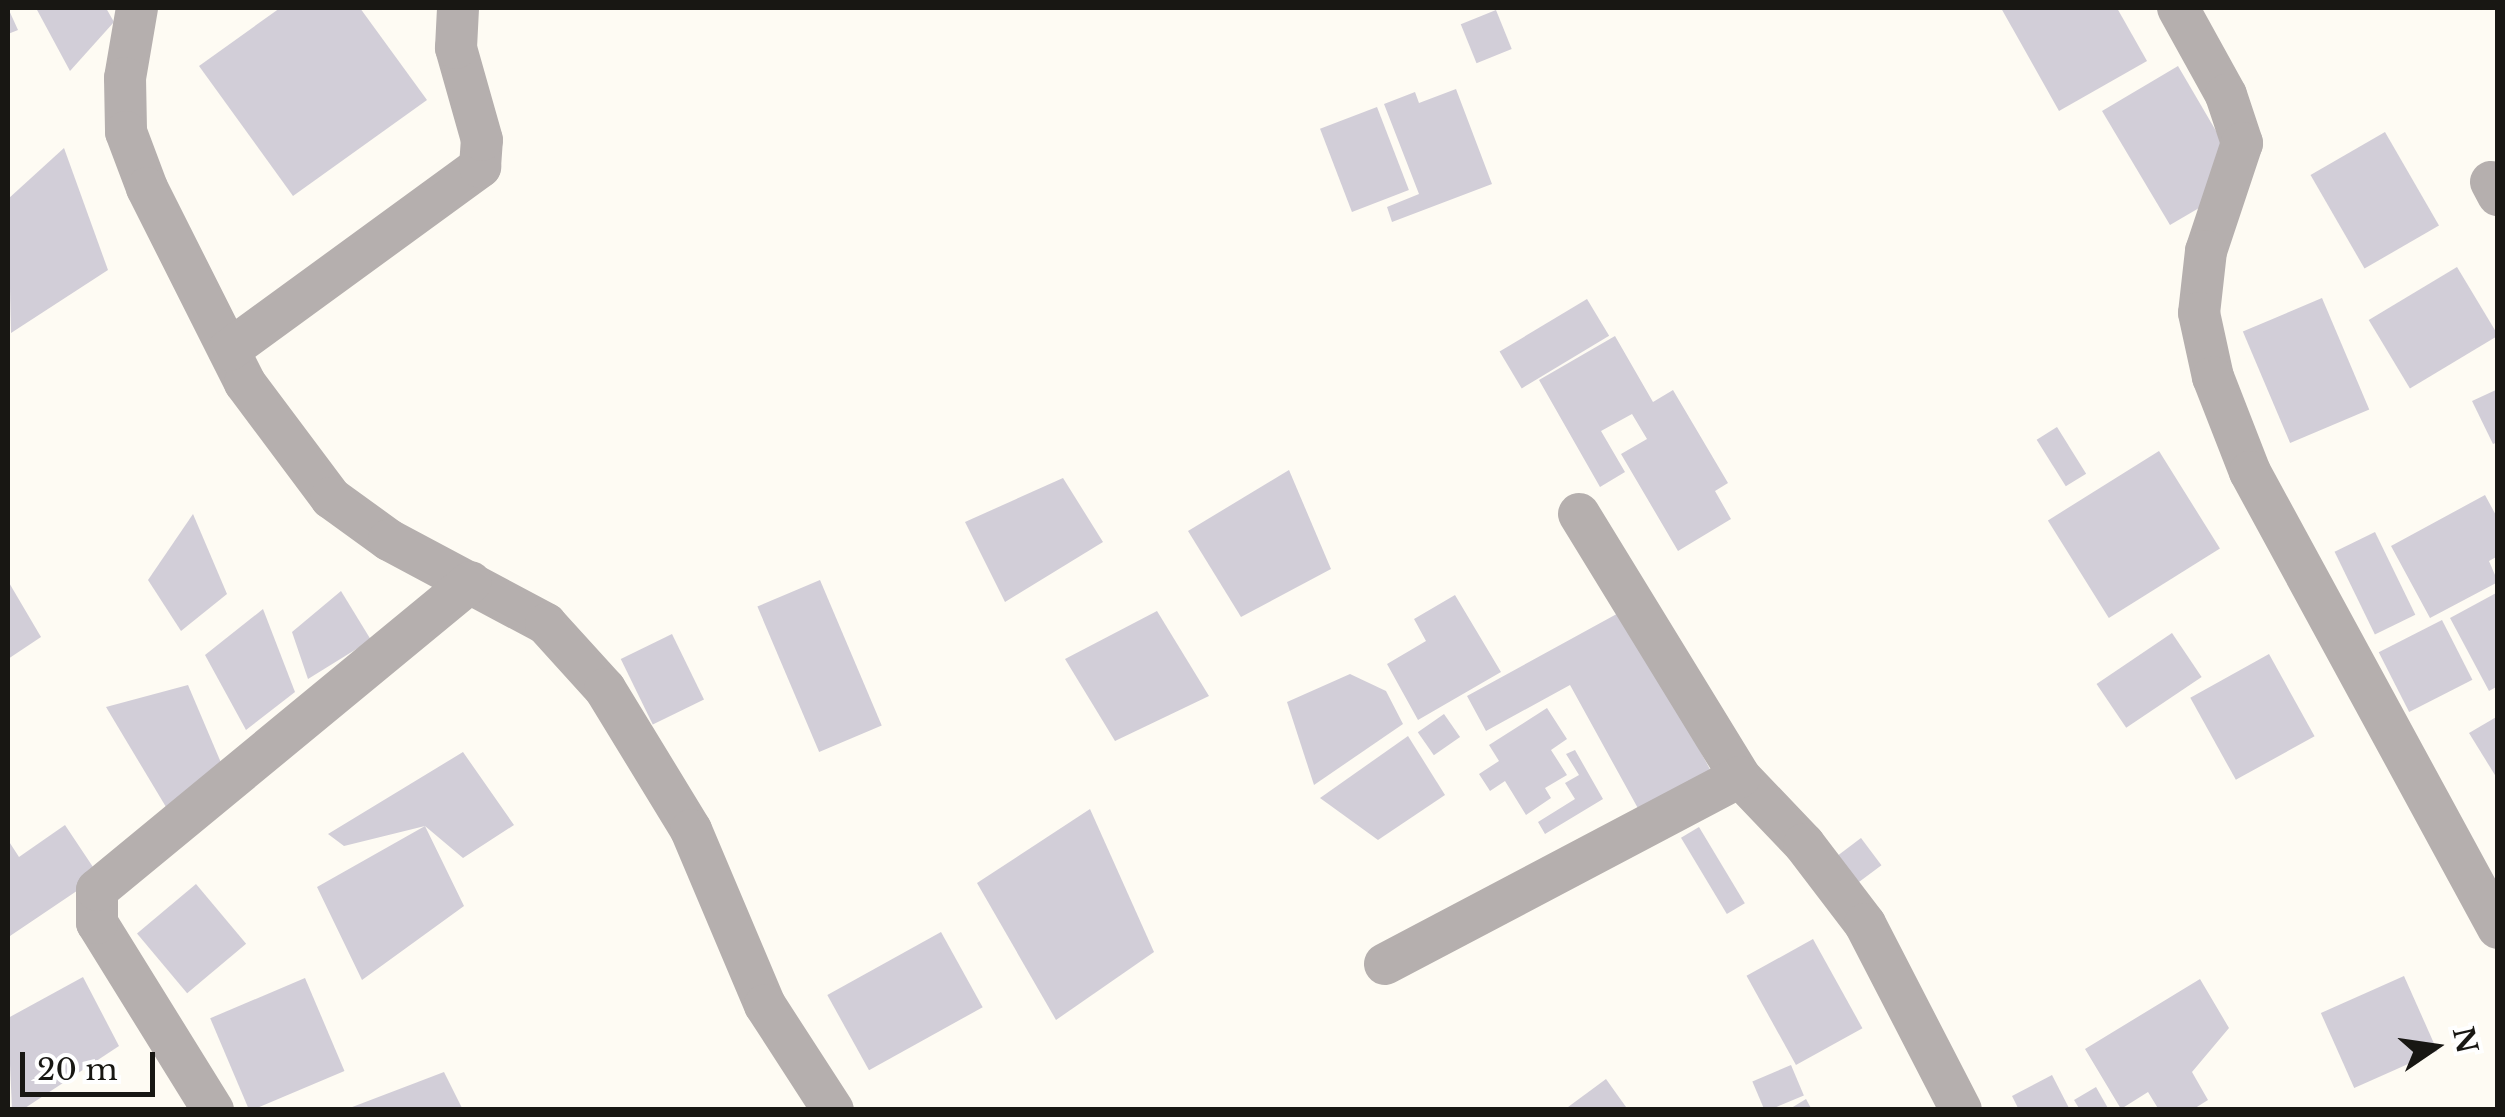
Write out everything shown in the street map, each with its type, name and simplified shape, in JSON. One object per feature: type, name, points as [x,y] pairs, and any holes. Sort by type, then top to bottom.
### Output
[{"type":"street","points":[[137,8],[125,78],[126,132],[147,188],[246,383],[331,498],[390,540],[546,624],[604,689],[690,830],[765,1005],[833,1110]]},
{"type":"street","points":[[229,350],[480,168],[482,140],[456,48],[458,8]]},
{"type":"street","points":[[2178,8],[2226,95],[2242,143],[2206,251],[2200,313],[2212,377],[2250,472],[2498,928]]},
{"type":"street","points":[[1579,514],[1740,778],[1804,844],[1865,924],[1961,1110]]},
{"type":"street","points":[[214,1110],[97,923],[97,890],[470,582]]},
{"type":"street","points":[[1385,964],[1740,778]]},
{"type":"building","points":[[8,8],[18,30],[8,34]]},
{"type":"building","points":[[36,8],[106,8],[114,22],[70,71]]},
{"type":"building","points":[[280,8],[360,8],[427,100],[293,196],[199,66]]},
{"type":"building","points":[[2001,8],[2117,8],[2147,61],[2059,111]]},
{"type":"building","points":[[1496,10],[1512,49],[1477,63],[1461,24]]},
{"type":"building","points":[[2178,66],[2226,148],[2211,201],[2170,225],[2102,111]]},
{"type":"building","points":[[1456,89],[1492,184],[1392,222],[1387,207],[1419,194],[1384,104],[1415,92],[1419,103]]},
{"type":"building","points":[[1377,107],[1409,190],[1352,212],[1320,129]]},
{"type":"building","points":[[2385,132],[2439,226],[2365,269],[2311,175]]},
{"type":"building","points":[[64,148],[108,270],[11,333],[8,199]]},
{"type":"building","points":[[2457,267],[2498,336],[2410,389],[2369,320]]},
{"type":"building","points":[[2322,298],[2369,409],[2290,443],[2243,332]]},
{"type":"building","points":[[1587,299],[1609,336],[1522,388],[1500,352]]},
{"type":"building","points":[[1615,336],[1653,402],[1673,390],[1728,483],[1715,491],[1731,519],[1678,551],[1621,454],[1647,439],[1632,414],[1601,431],[1625,472],[1600,487],[1539,380]]},
{"type":"building","points":[[2498,389],[2498,442],[2493,444],[2472,401]]},
{"type":"building","points":[[2057,427],[2086,474],[2066,486],[2037,440]]},
{"type":"building","points":[[2159,451],[2220,549],[2109,618],[2048,520]]},
{"type":"building","points":[[1289,470],[1331,569],[1241,617],[1188,531]]},
{"type":"building","points":[[1063,478],[1103,542],[1005,602],[965,522]]},
{"type":"building","points":[[2485,495],[2498,519],[2498,556],[2489,561],[2498,582],[2430,618],[2391,546]]},
{"type":"building","points":[[193,514],[227,594],[181,631],[148,580]]},
{"type":"building","points":[[2375,532],[2415,615],[2375,634],[2335,552]]},
{"type":"building","points":[[820,580],[882,725],[819,752],[757,607]]},
{"type":"building","points":[[8,581],[41,637],[8,659]]},
{"type":"building","points":[[341,591],[371,640],[308,679],[292,632]]},
{"type":"building","points":[[2498,592],[2498,686],[2489,691],[2450,618]]},
{"type":"building","points":[[1455,595],[1501,672],[1418,720],[1387,664],[1426,641],[1414,619]]},
{"type":"building","points":[[263,609],[295,692],[246,730],[205,655]]},
{"type":"building","points":[[1624,610],[1712,773],[1640,812],[1570,685],[1486,731],[1467,696]]},
{"type":"building","points":[[1157,611],[1209,696],[1115,741],[1065,659]]},
{"type":"building","points":[[2442,620],[2472,680],[2409,712],[2379,652]]},
{"type":"building","points":[[2172,633],[2202,677],[2126,728],[2097,684]]},
{"type":"building","points":[[672,634],[704,700],[653,725],[621,659]]},
{"type":"building","points":[[2269,654],[2315,736],[2236,780],[2190,698]]},
{"type":"building","points":[[1350,674],[1386,691],[1403,724],[1314,785],[1287,702]]},
{"type":"building","points":[[188,685],[222,765],[166,807],[106,707]]},
{"type":"building","points":[[1547,708],[1567,739],[1551,750],[1567,775],[1545,788],[1551,798],[1526,815],[1505,781],[1490,791],[1479,774],[1499,761],[1489,745]]},
{"type":"building","points":[[1444,714],[1460,737],[1434,755],[1418,732]]},
{"type":"building","points":[[2498,716],[2498,780],[2469,733]]},
{"type":"building","points":[[1408,736],[1445,795],[1378,840],[1320,798]]},
{"type":"building","points":[[1575,750],[1603,799],[1545,834],[1538,822],[1575,799],[1565,783],[1579,775],[1566,754]]},
{"type":"building","points":[[463,752],[514,825],[463,858],[425,826],[344,846],[328,834]]},
{"type":"building","points":[[1090,809],[1154,952],[1056,1020],[977,883]]},
{"type":"building","points":[[65,825],[99,876],[10,936],[8,840],[19,857]]},
{"type":"building","points":[[425,826],[464,906],[362,980],[317,887]]},
{"type":"building","points":[[1699,827],[1745,903],[1727,914],[1681,838]]},
{"type":"building","points":[[1861,838],[1881,865],[1858,883],[1838,855]]},
{"type":"building","points":[[196,884],[246,944],[187,993],[137,933]]},
{"type":"building","points":[[941,932],[983,1007],[869,1070],[827,995]]},
{"type":"building","points":[[1813,939],[1862,1028],[1796,1065],[1747,976]]},
{"type":"building","points":[[2404,976],[2437,1051],[2354,1088],[2321,1013]]},
{"type":"building","points":[[83,977],[119,1046],[22,1110],[12,1110],[8,1018]]},
{"type":"building","points":[[305,978],[344,1071],[249,1110],[210,1018]]},
{"type":"building","points":[[2200,979],[2229,1028],[2192,1072],[2208,1100],[2192,1110],[2159,1110],[2148,1092],[2121,1109],[2085,1049]]},
{"type":"building","points":[[1791,1065],[1804,1095],[1764,1110],[1752,1081]]},
{"type":"building","points":[[444,1072],[463,1110],[347,1110],[347,1109]]},
{"type":"building","points":[[2052,1075],[2070,1110],[2019,1110],[2012,1096]]},
{"type":"building","points":[[1606,1079],[1626,1107],[1564,1110]]},
{"type":"building","points":[[2096,1087],[2109,1110],[2080,1110],[2074,1100]]},
{"type":"building","points":[[1806,1099],[1812,1110],[1788,1110]]}]
